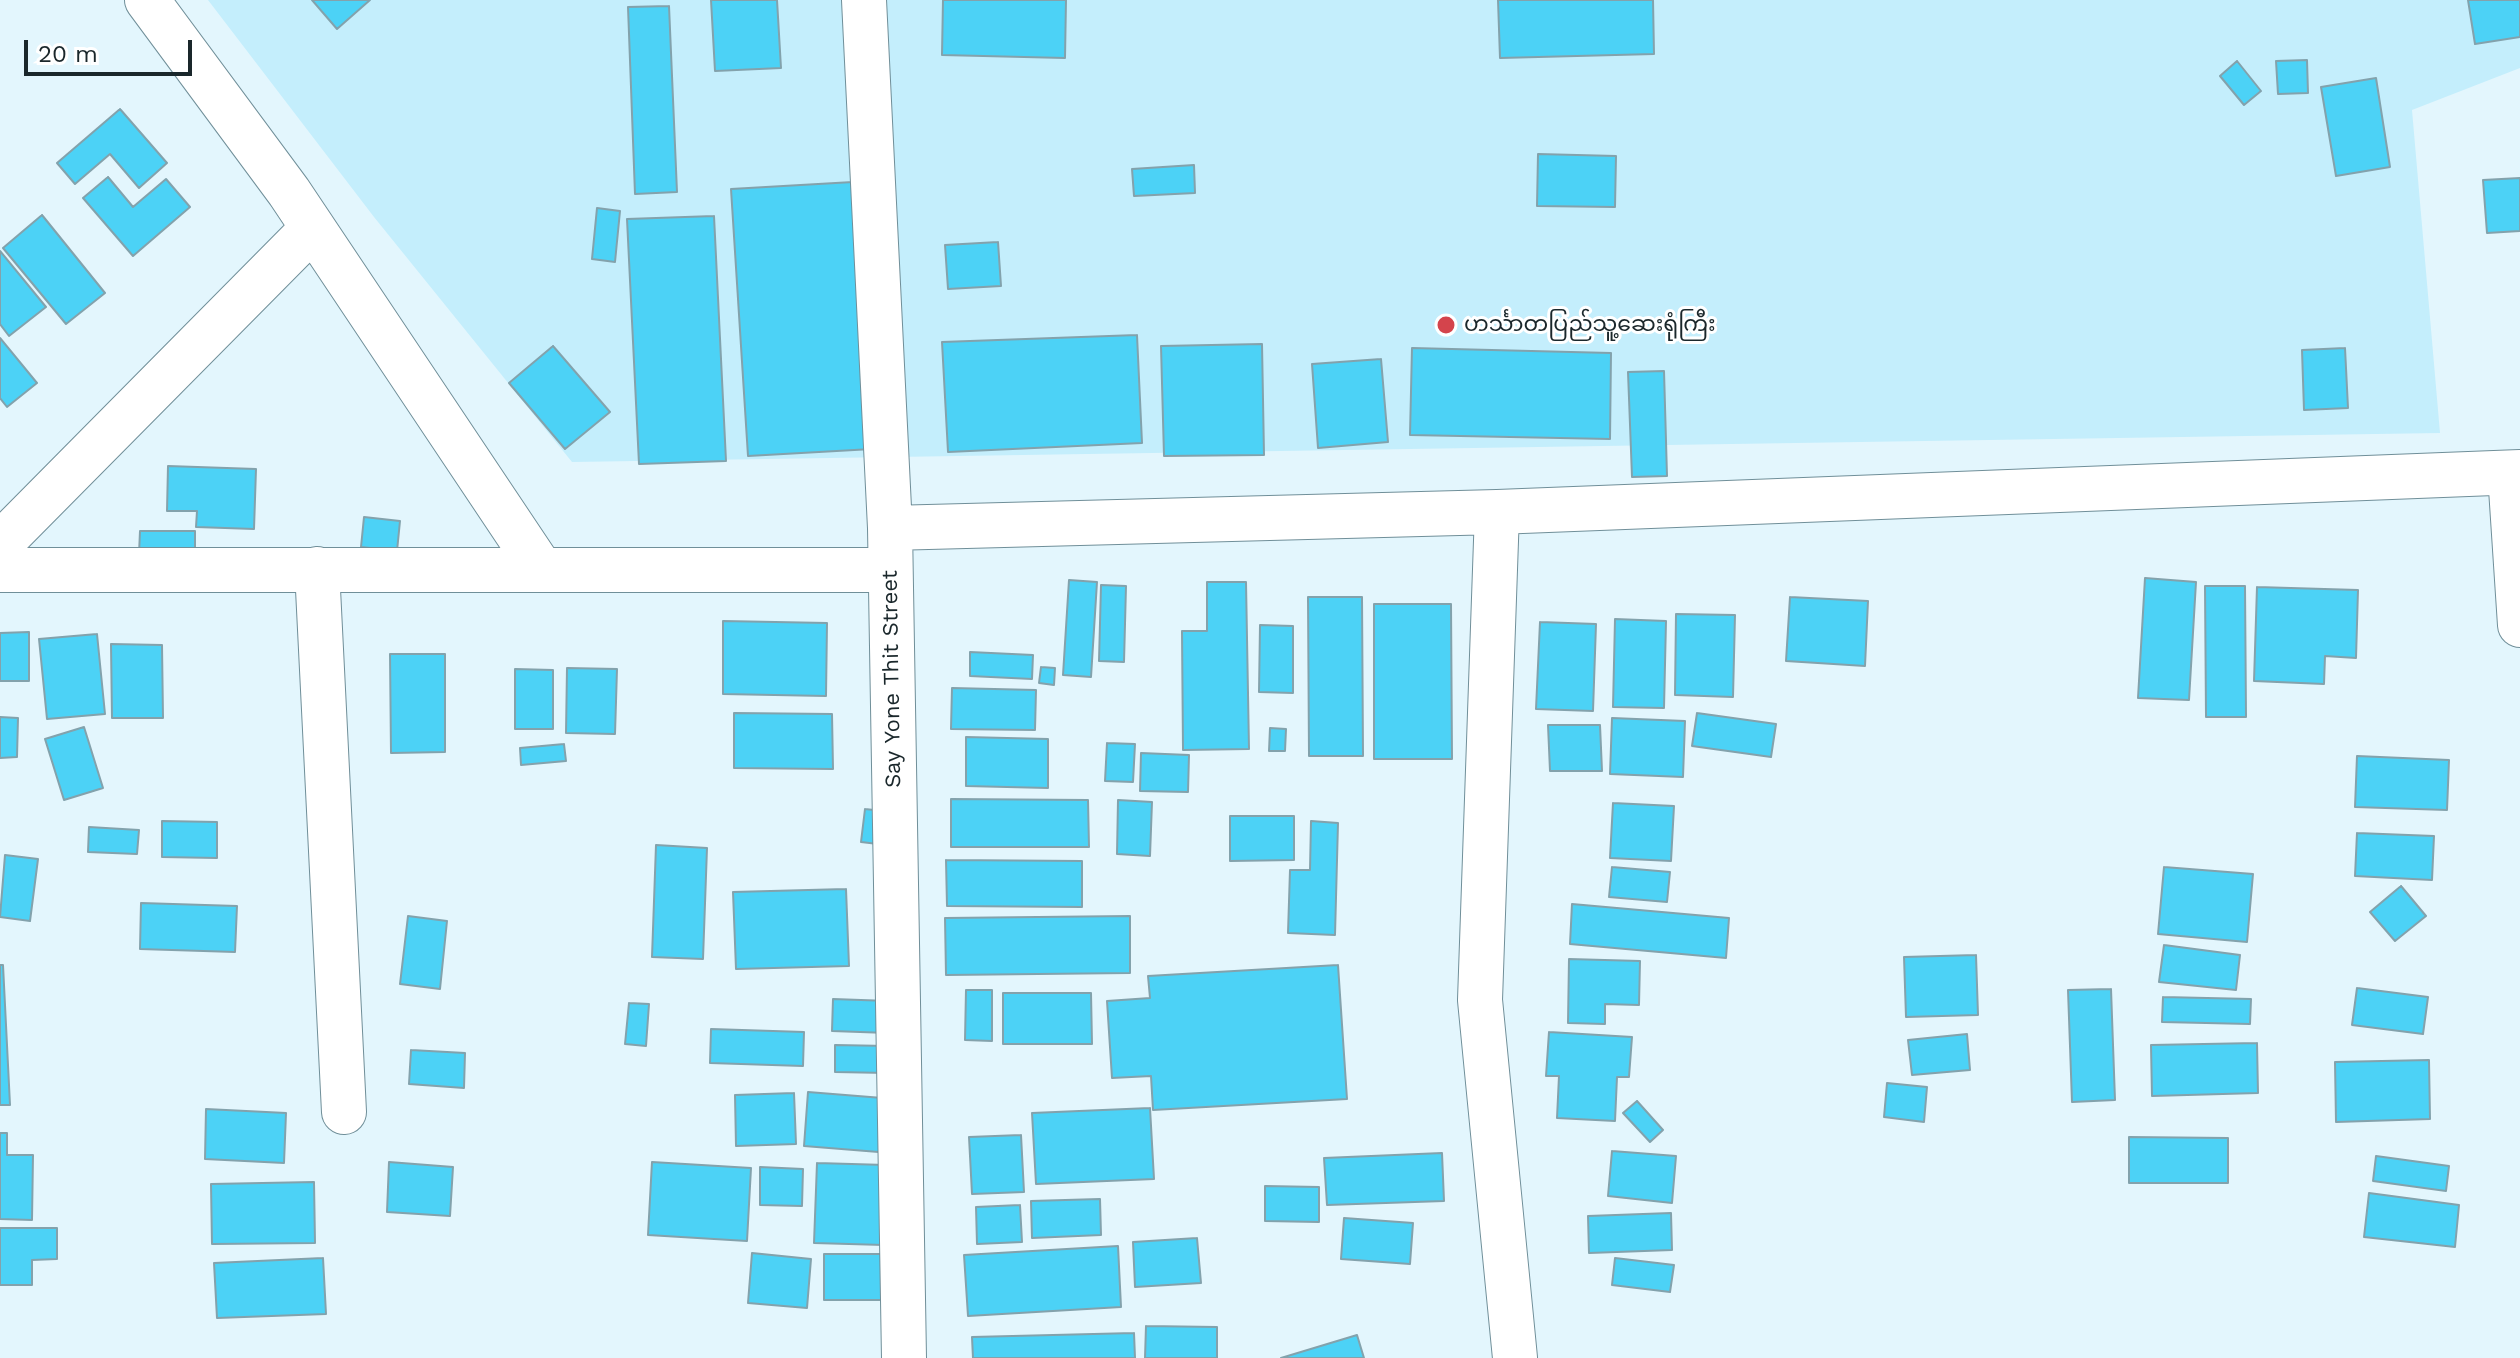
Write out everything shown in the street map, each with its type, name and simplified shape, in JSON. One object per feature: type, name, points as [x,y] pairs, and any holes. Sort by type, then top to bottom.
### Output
[{"type":"street","points":[[147,0],[313,228],[541,569]]},
{"type":"street","name":"Say Yone Thit Street","points":[[864,0],[890,549],[904,1358]]},
{"type":"street","points":[[0,544],[313,228]]},
{"type":"street","points":[[0,570],[541,569],[1497,512],[2515,473],[2520,625]]},
{"type":"street","points":[[1497,512],[1480,1000],[1515,1358]]},
{"type":"street","points":[[317,569],[344,1112]]},
{"type":"shaded area","name":"ဟင်္သာတပြည်သူ့ဆေးရုံကြီး","points":[[208,0],[2520,0],[2520,68],[2412,110],[2440,433],[572,462],[374,217]]},
{"type":"building","points":[[312,0],[370,0],[337,29]]},
{"type":"building","points":[[711,0],[777,0],[781,68],[715,71]]},
{"type":"building","points":[[943,0],[1066,0],[1065,58],[942,55]]},
{"type":"building","points":[[1498,0],[1653,0],[1654,54],[1500,58]]},
{"type":"building","points":[[2468,0],[2520,0],[2520,37],[2475,44]]},
{"type":"building","points":[[669,6],[677,192],[635,194],[628,7]]},
{"type":"building","points":[[2307,60],[2308,93],[2278,94],[2276,61]]},
{"type":"building","points":[[2237,61],[2261,91],[2244,105],[2220,76]]},
{"type":"building","points":[[2376,78],[2390,167],[2336,176],[2321,87]]},
{"type":"building","points":[[120,109],[167,163],[139,188],[110,154],[75,184],[57,163]]},
{"type":"building","points":[[1538,154],[1616,156],[1615,207],[1537,206]]},
{"type":"building","points":[[1194,165],[1195,193],[1134,196],[1132,169]]},
{"type":"building","points":[[108,177],[133,207],[166,179],[190,207],[133,256],[83,198]]},
{"type":"building","points":[[2520,178],[2520,231],[2487,233],[2483,180]]},
{"type":"building","points":[[853,182],[872,449],[748,456],[731,189]]},
{"type":"building","points":[[597,208],[620,211],[615,262],[592,259]]},
{"type":"building","points":[[42,215],[105,293],[66,324],[3,248]]},
{"type":"building","points":[[714,216],[726,461],[639,464],[627,219]]},
{"type":"building","points":[[998,242],[1001,286],[948,289],[945,245]]},
{"type":"building","points":[[0,251],[46,307],[9,336],[0,324]]},
{"type":"building","points":[[1137,335],[1142,443],[948,452],[942,342]]},
{"type":"building","points":[[0,338],[37,383],[7,407],[0,398]]},
{"type":"building","points":[[1262,344],[1264,455],[1164,456],[1161,346]]},
{"type":"building","points":[[553,346],[610,412],[565,449],[509,383]]},
{"type":"building","points":[[1412,348],[1611,353],[1610,439],[1410,435]]},
{"type":"building","points":[[2345,348],[2348,408],[2304,410],[2302,350]]},
{"type":"building","points":[[1381,359],[1388,442],[1318,448],[1312,364]]},
{"type":"building","points":[[1664,371],[1667,476],[1632,477],[1628,372]]},
{"type":"building","points":[[168,466],[256,469],[254,529],[196,527],[197,511],[167,511]]},
{"type":"building","points":[[364,517],[400,521],[397,551],[361,547]]},
{"type":"building","points":[[140,531],[195,531],[195,554],[139,554]]},
{"type":"building","points":[[2145,578],[2196,582],[2189,700],[2138,698]]},
{"type":"building","points":[[1069,580],[1097,582],[1091,677],[1063,675]]},
{"type":"building","points":[[1207,582],[1246,582],[1249,749],[1183,750],[1182,631],[1207,631]]},
{"type":"building","points":[[1101,585],[1126,586],[1124,662],[1099,661]]},
{"type":"building","points":[[2205,586],[2245,586],[2246,717],[2206,717]]},
{"type":"building","points":[[2257,587],[2358,590],[2356,658],[2325,656],[2324,684],[2254,681]]},
{"type":"building","points":[[1308,597],[1362,597],[1363,756],[1309,756]]},
{"type":"building","points":[[1790,597],[1868,601],[1865,666],[1786,661]]},
{"type":"building","points":[[1374,604],[1451,604],[1452,759],[1374,759]]},
{"type":"building","points":[[1676,614],[1735,615],[1733,697],[1675,695]]},
{"type":"building","points":[[1615,619],[1666,621],[1664,708],[1613,707]]},
{"type":"building","points":[[723,621],[827,623],[826,696],[723,694]]},
{"type":"building","points":[[1540,622],[1596,624],[1593,711],[1536,709]]},
{"type":"building","points":[[1260,625],[1293,626],[1293,693],[1259,692]]},
{"type":"building","points":[[29,632],[29,681],[0,681],[0,633]]},
{"type":"building","points":[[97,634],[105,714],[47,719],[39,639]]},
{"type":"building","points":[[111,644],[162,645],[163,718],[112,718]]},
{"type":"building","points":[[970,652],[1033,655],[1032,679],[970,676]]},
{"type":"building","points":[[390,654],[445,654],[445,752],[391,753]]},
{"type":"building","points":[[1041,667],[1055,668],[1054,685],[1039,683]]},
{"type":"building","points":[[567,668],[617,669],[615,734],[566,733]]},
{"type":"building","points":[[515,669],[553,670],[553,729],[515,729]]},
{"type":"building","points":[[952,688],[1036,690],[1035,730],[951,729]]},
{"type":"building","points":[[734,713],[832,714],[833,769],[734,768]]},
{"type":"building","points":[[1697,713],[1776,724],[1771,757],[1692,746]]},
{"type":"building","points":[[0,717],[18,718],[17,757],[0,758]]},
{"type":"building","points":[[1612,718],[1685,721],[1683,777],[1610,774]]},
{"type":"building","points":[[1548,725],[1600,725],[1602,771],[1550,771]]},
{"type":"building","points":[[84,727],[103,788],[64,800],[45,739]]},
{"type":"building","points":[[1270,728],[1286,729],[1285,751],[1269,751]]},
{"type":"building","points":[[966,737],[1048,739],[1048,788],[966,786]]},
{"type":"building","points":[[1107,743],[1135,744],[1133,782],[1105,781]]},
{"type":"building","points":[[564,744],[566,761],[521,765],[520,748]]},
{"type":"building","points":[[1141,753],[1189,755],[1188,792],[1140,791]]},
{"type":"building","points":[[2357,756],[2449,760],[2447,810],[2355,807]]},
{"type":"building","points":[[951,799],[1088,800],[1089,847],[951,847]]},
{"type":"building","points":[[1118,800],[1152,802],[1150,856],[1117,854]]},
{"type":"building","points":[[1613,803],[1674,806],[1671,861],[1610,858]]},
{"type":"building","points":[[865,809],[883,811],[878,844],[861,842]]},
{"type":"building","points":[[1230,816],[1294,816],[1294,860],[1230,861]]},
{"type":"building","points":[[162,821],[217,822],[217,858],[162,857]]},
{"type":"building","points":[[1311,821],[1338,823],[1335,935],[1288,933],[1290,870],[1310,870]]},
{"type":"building","points":[[89,827],[139,830],[137,854],[88,852]]},
{"type":"building","points":[[2357,833],[2434,836],[2432,880],[2355,876]]},
{"type":"building","points":[[656,845],[707,848],[703,959],[652,957]]},
{"type":"building","points":[[5,855],[38,859],[30,921],[0,917]]},
{"type":"building","points":[[946,860],[1082,861],[1082,907],[947,906]]},
{"type":"building","points":[[1612,867],[1670,872],[1667,902],[1609,897]]},
{"type":"building","points":[[2164,867],[2253,874],[2247,942],[2158,934]]},
{"type":"building","points":[[2401,886],[2426,916],[2395,941],[2370,912]]},
{"type":"building","points":[[846,889],[849,966],[736,969],[733,892]]},
{"type":"building","points":[[141,903],[237,906],[235,952],[140,949]]},
{"type":"building","points":[[1572,904],[1729,918],[1726,958],[1570,944]]},
{"type":"building","points":[[408,916],[447,921],[440,989],[400,984]]},
{"type":"building","points":[[1130,916],[1130,973],[946,975],[945,918]]},
{"type":"building","points":[[2164,945],[2240,955],[2236,990],[2159,982]]},
{"type":"building","points":[[1976,955],[1978,1015],[1906,1017],[1904,957]]},
{"type":"building","points":[[1569,959],[1640,961],[1639,1005],[1605,1004],[1605,1024],[1568,1023]]},
{"type":"building","points":[[0,965],[3,965],[10,1105],[0,1105]]},
{"type":"building","points":[[1338,965],[1347,1099],[1153,1110],[1151,1076],[1112,1078],[1107,1001],[1150,998],[1148,976]]},
{"type":"building","points":[[2357,988],[2428,997],[2423,1034],[2352,1025]]},
{"type":"building","points":[[2111,989],[2115,1100],[2072,1102],[2068,990]]},
{"type":"building","points":[[966,990],[992,990],[992,1041],[965,1040]]},
{"type":"building","points":[[1003,993],[1091,993],[1092,1044],[1003,1044]]},
{"type":"building","points":[[2163,997],[2251,999],[2250,1024],[2162,1022]]},
{"type":"building","points":[[833,999],[889,1001],[888,1033],[832,1031]]},
{"type":"building","points":[[629,1003],[649,1004],[646,1046],[625,1044]]},
{"type":"building","points":[[711,1029],[804,1032],[803,1066],[710,1063]]},
{"type":"building","points":[[1549,1032],[1632,1037],[1629,1077],[1617,1077],[1615,1121],[1557,1118],[1559,1076],[1546,1076]]},
{"type":"building","points":[[1967,1034],[1970,1070],[1912,1075],[1908,1040]]},
{"type":"building","points":[[2257,1043],[2258,1093],[2152,1096],[2151,1045]]},
{"type":"building","points":[[835,1045],[888,1046],[888,1073],[835,1072]]},
{"type":"building","points":[[411,1050],[465,1053],[464,1088],[409,1084]]},
{"type":"building","points":[[2429,1060],[2430,1119],[2336,1122],[2335,1062]]},
{"type":"building","points":[[1887,1083],[1927,1087],[1924,1122],[1884,1117]]},
{"type":"building","points":[[808,1092],[895,1099],[891,1153],[804,1146]]},
{"type":"building","points":[[794,1093],[796,1144],[736,1146],[735,1095]]},
{"type":"building","points":[[1637,1101],[1663,1130],[1650,1142],[1623,1113]]},
{"type":"building","points":[[1150,1108],[1154,1179],[1036,1184],[1032,1113]]},
{"type":"building","points":[[206,1109],[286,1113],[284,1163],[205,1159]]},
{"type":"building","points":[[0,1133],[7,1133],[7,1155],[33,1155],[32,1220],[0,1219]]},
{"type":"building","points":[[1021,1135],[1024,1192],[972,1194],[969,1137]]},
{"type":"building","points":[[2129,1137],[2228,1138],[2228,1183],[2129,1183]]},
{"type":"building","points":[[1612,1151],[1676,1156],[1672,1203],[1608,1196]]},
{"type":"building","points":[[1442,1153],[1444,1201],[1327,1205],[1324,1158]]},
{"type":"building","points":[[2376,1156],[2449,1166],[2446,1191],[2373,1181]]},
{"type":"building","points":[[389,1162],[453,1167],[450,1216],[387,1212]]},
{"type":"building","points":[[652,1162],[751,1168],[747,1241],[648,1235]]},
{"type":"building","points":[[817,1163],[886,1165],[884,1245],[814,1243]]},
{"type":"building","points":[[760,1167],[803,1169],[802,1206],[760,1205]]},
{"type":"building","points":[[314,1182],[315,1243],[212,1244],[211,1184]]},
{"type":"building","points":[[1265,1186],[1319,1187],[1319,1222],[1265,1221]]},
{"type":"building","points":[[2369,1193],[2459,1205],[2455,1247],[2364,1237]]},
{"type":"building","points":[[1100,1199],[1101,1235],[1032,1238],[1031,1201]]},
{"type":"building","points":[[1020,1205],[1022,1242],[977,1244],[976,1207]]},
{"type":"building","points":[[1671,1213],[1672,1250],[1589,1253],[1588,1216]]},
{"type":"building","points":[[1344,1218],[1413,1223],[1410,1264],[1341,1259]]},
{"type":"building","points":[[0,1228],[57,1228],[57,1259],[32,1260],[32,1285],[0,1285]]},
{"type":"building","points":[[1197,1238],[1201,1283],[1135,1287],[1133,1242]]},
{"type":"building","points":[[1118,1246],[1121,1307],[968,1316],[964,1255]]},
{"type":"building","points":[[752,1253],[811,1259],[807,1308],[748,1303]]},
{"type":"building","points":[[824,1254],[890,1254],[890,1300],[824,1300]]},
{"type":"building","points":[[323,1258],[326,1314],[217,1318],[214,1263]]},
{"type":"building","points":[[1615,1258],[1674,1265],[1670,1292],[1612,1285]]},
{"type":"building","points":[[1146,1326],[1217,1327],[1217,1358],[1145,1358]]},
{"type":"building","points":[[1134,1333],[1135,1358],[973,1358],[972,1337]]},
{"type":"building","points":[[1357,1335],[1364,1358],[1281,1358]]},
{"type":"place","name":"ဟင်္သာတပြည်သူ့ဆေးရုံကြီး","points":[[1446,325]]}]
